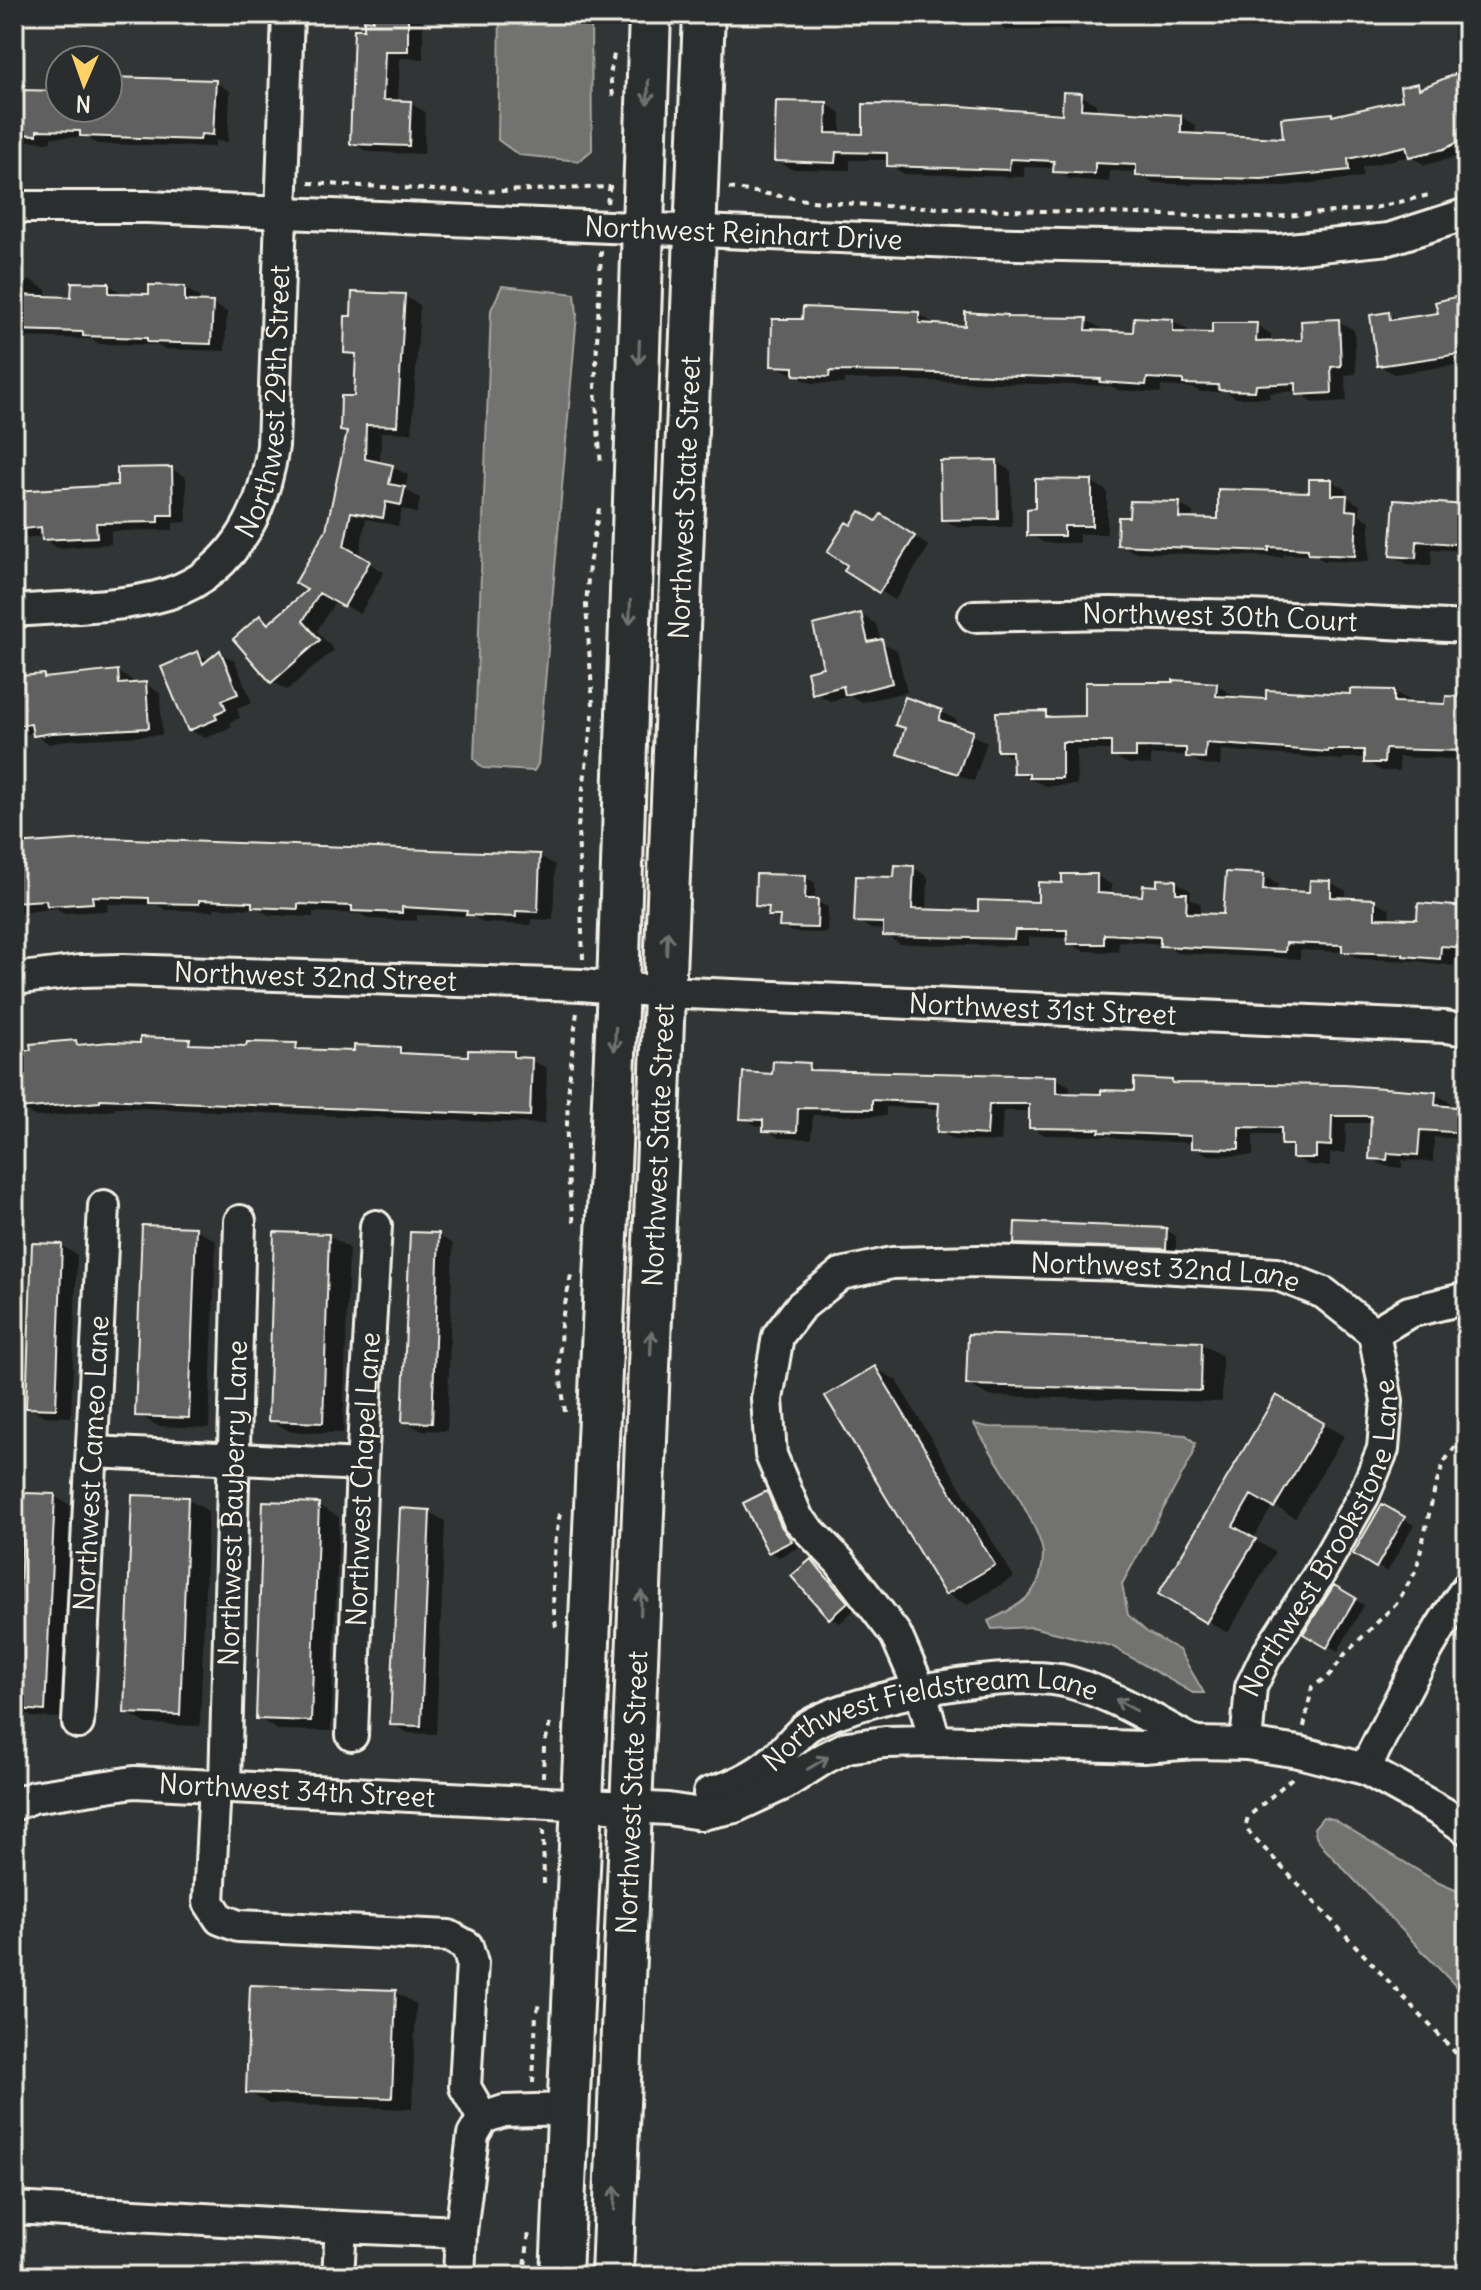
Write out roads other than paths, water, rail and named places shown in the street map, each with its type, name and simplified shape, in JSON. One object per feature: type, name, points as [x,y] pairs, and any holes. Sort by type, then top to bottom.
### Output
[{"type":"main road","name":"Northwest State Street","points":[[561,2276],[551,2110],[562,1805],[599,986],[643,229],[622,184],[650,14]]},
{"type":"main road","name":"Northwest State Street","points":[[612,2276],[650,1808],[665,992],[704,14]]},
{"type":"street","name":"Northwest 29th Street","points":[[14,611],[136,601],[159,596],[199,579],[221,562],[240,541],[258,508],[268,480],[273,446],[288,14]]},
{"type":"street","name":"Northwest Reinhart Drive","points":[[14,207],[148,207],[978,243],[1279,250],[1389,239],[1467,214]]},
{"type":"street","name":"Northwest 30th Court","points":[[974,616],[1111,613],[1203,615],[1467,627]]},
{"type":"street","name":"Northwest 32nd Street","points":[[14,979],[80,971],[123,970],[599,986]]},
{"type":"street","name":"Northwest 31st Street","points":[[599,986],[665,992],[1467,1030]]},
{"type":"street","name":"Northwest Cameo Lane","points":[[78,1723],[104,1206]]},
{"type":"street","name":"Northwest Bayberry Lane","points":[[240,1221],[234,1461],[220,1785],[209,1902],[220,1919],[238,1926],[449,1936],[467,1946],[472,1963],[465,2087],[483,2118]]},
{"type":"street","name":"Northwest Chapel Lane","points":[[352,1735],[362,1465],[376,1226]]},
{"type":"street","name":"Northwest 32nd Lane","points":[[921,1692],[896,1635],[840,1562],[798,1519],[771,1455],[767,1399],[778,1336],[800,1307],[841,1274],[892,1263],[979,1261],[1126,1265],[1276,1274],[1324,1293],[1374,1333]]},
{"type":"street","points":[[1374,1333],[1409,1312],[1467,1298]]},
{"type":"street","name":"Northwest Brookstone Lane","points":[[1246,1744],[1251,1687],[1260,1667],[1318,1576],[1364,1495],[1383,1449],[1387,1401],[1374,1333]]},
{"type":"street","points":[[93,1452],[362,1465]]},
{"type":"street","points":[[1365,1769],[1410,1681],[1467,1588]]},
{"type":"street","name":"Northwest Fieldstream Lane","points":[[650,1808],[733,1786],[761,1770],[808,1727],[854,1705],[1015,1677],[1066,1681],[1116,1699],[1195,1743]]},
{"type":"street","points":[[921,1692],[935,1741]]},
{"type":"street","name":"Northwest Fieldstream Lane","points":[[562,1805],[650,1808],[701,1814],[735,1807],[784,1784],[847,1747],[885,1742],[1143,1747],[1195,1743],[1246,1744],[1299,1752],[1365,1769],[1467,1829]]},
{"type":"street","name":"Northwest 34th Street","points":[[14,1805],[33,1797],[134,1782],[562,1805]]},
{"type":"street","points":[[459,2276],[473,2135],[483,2118],[504,2111],[551,2110]]},
{"type":"street","points":[[14,2208],[461,2232]]},
{"type":"street","points":[[338,2276],[341,2227]]}]
